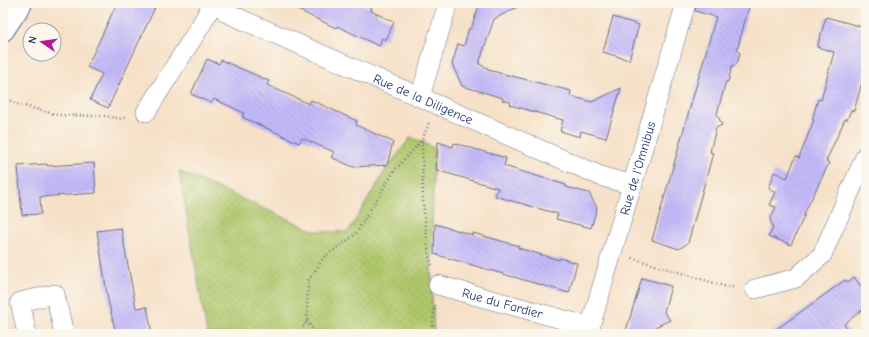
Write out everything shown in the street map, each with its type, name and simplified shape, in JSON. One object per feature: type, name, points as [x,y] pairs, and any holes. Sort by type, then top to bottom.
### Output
[{"type":"street","points":[[3,30],[21,3]]},
{"type":"street","points":[[146,112],[201,25],[213,3]]},
{"type":"street","name":"Rue de la Diligence","points":[[219,3],[227,13],[603,177],[633,185]]},
{"type":"street","points":[[420,97],[448,3]]},
{"type":"street","name":"Rue de l'Omnibus","points":[[589,330],[686,3]]},
{"type":"street","points":[[755,289],[796,278],[822,255],[866,155]]},
{"type":"street","name":"Rue du Fardier","points":[[438,285],[589,330]]},
{"type":"street","points":[[27,334],[20,302],[55,294],[64,334]]},
{"type":"path","points":[[3,97],[17,104],[58,115],[105,116],[122,119],[146,112]]},
{"type":"path","points":[[299,334],[307,321],[308,281],[325,256],[355,235],[394,171],[422,140],[438,104]]},
{"type":"path","points":[[422,140],[423,202],[429,256],[438,285],[431,334]]},
{"type":"path","points":[[612,252],[727,287],[755,289]]},
{"type":"path","points":[[307,321],[316,334]]},
{"type":"green space","points":[[411,137],[434,148],[431,267],[434,334],[207,334],[179,171],[315,231],[348,232],[387,168]]},
{"type":"building","points":[[117,3],[157,3],[108,108],[90,100],[102,74],[87,67]]},
{"type":"building","points":[[283,3],[360,3],[372,8],[371,11],[394,22],[386,40],[382,38],[379,46]]},
{"type":"building","points":[[480,3],[525,3],[494,19],[479,64],[488,68],[488,70],[571,91],[570,96],[592,102],[621,88],[606,138],[581,131],[580,137],[560,131],[563,120],[510,105],[511,102],[502,100],[503,98],[462,86],[452,64],[458,44],[464,46],[469,28],[471,29]]},
{"type":"building","points":[[697,3],[750,3],[737,50],[740,53],[737,64],[732,66],[728,82],[726,81],[717,114],[722,125],[716,128],[710,152],[713,153],[688,243],[679,249],[652,240],[716,17],[695,11]]},
{"type":"building","points":[[613,17],[639,25],[629,60],[603,52]]},
{"type":"building","points":[[826,17],[866,28],[866,68],[854,111],[851,110],[847,120],[845,119],[826,161],[829,163],[804,214],[791,245],[769,236],[773,227],[770,220],[776,207],[769,205],[775,192],[768,188],[774,172],[787,178],[796,156],[799,158],[814,120],[812,120],[818,99],[821,100],[834,52],[817,47]]},
{"type":"building","points":[[207,59],[219,64],[221,60],[269,81],[267,85],[309,104],[311,100],[357,121],[356,125],[393,142],[387,165],[353,167],[331,157],[334,152],[302,138],[299,143],[242,117],[244,113],[214,99],[211,103],[191,94]]},
{"type":"building","points":[[438,142],[453,147],[454,143],[506,158],[504,166],[566,185],[566,187],[589,193],[597,208],[591,228],[556,219],[558,214],[495,196],[498,188],[436,170]]},
{"type":"building","points":[[94,163],[96,193],[40,197],[41,214],[22,215],[18,166]]},
{"type":"building","points":[[435,224],[519,246],[518,248],[559,260],[560,258],[577,263],[569,293],[434,254]]},
{"type":"building","points":[[121,228],[136,308],[147,307],[152,334],[116,334],[108,300],[97,231]]},
{"type":"building","points":[[854,277],[866,293],[866,307],[844,324],[850,334],[770,334],[845,280],[848,282]]},
{"type":"building","points":[[642,278],[671,286],[664,312],[670,320],[655,327],[653,334],[625,334]]}]
